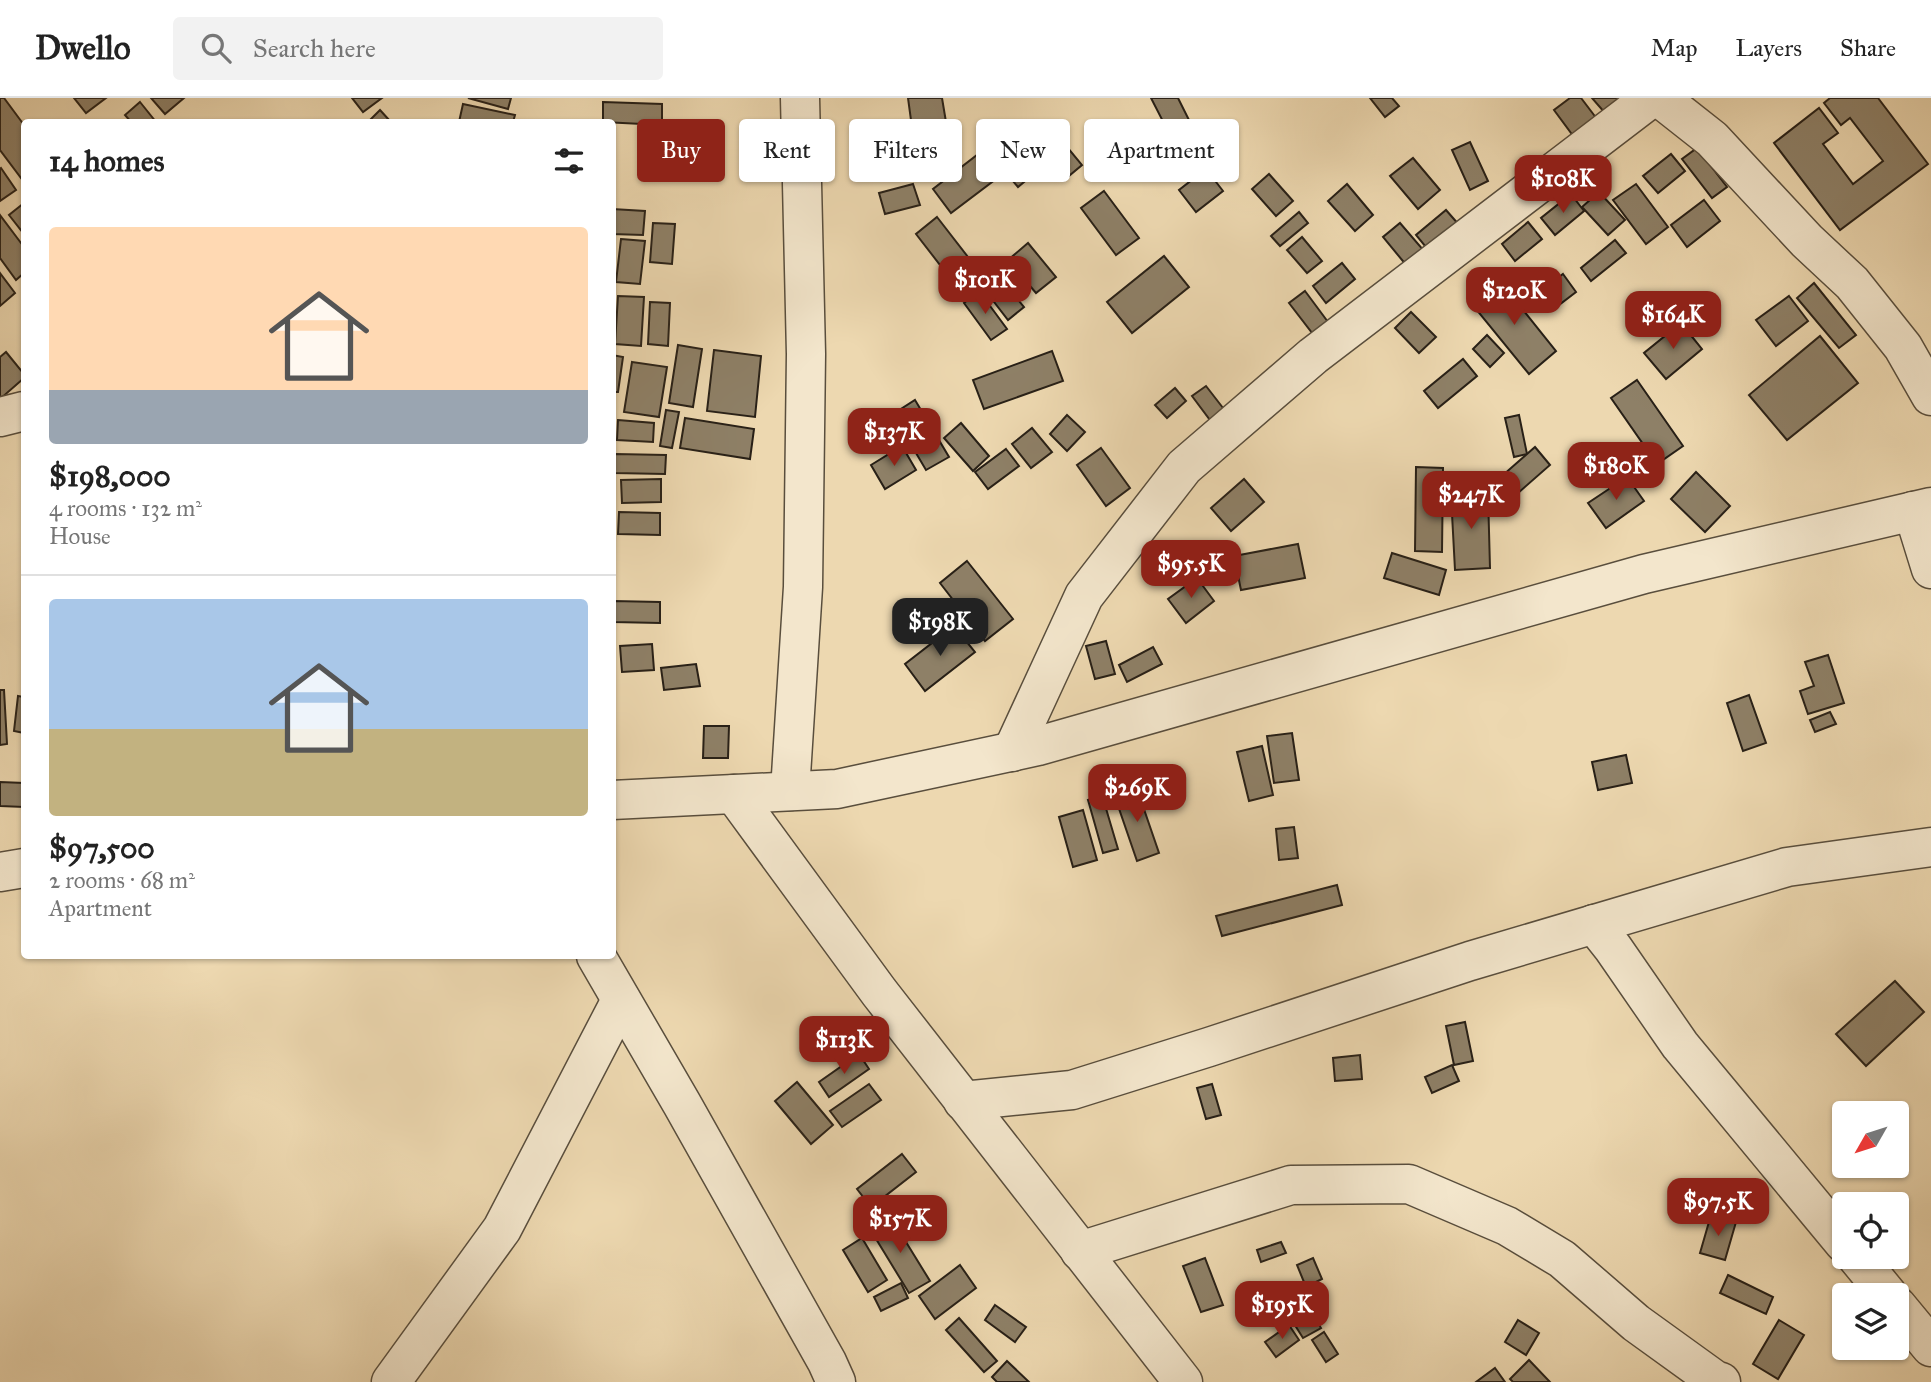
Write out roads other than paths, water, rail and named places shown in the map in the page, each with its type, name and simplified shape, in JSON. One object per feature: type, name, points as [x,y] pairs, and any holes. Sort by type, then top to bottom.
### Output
[{"type":"street","points":[[790,791],[803,587],[806,354],[800,98]]},
{"type":"street","points":[[1012,752],[1084,596],[1184,467],[1313,356],[1671,101],[1712,139],[1807,241],[1852,283],[1903,347],[1931,396]]},
{"type":"street","points":[[0,417],[21,412]]},
{"type":"street","points":[[616,800],[837,789],[1012,752],[1644,575],[1922,509],[1931,569]]},
{"type":"street","points":[[734,794],[879,992],[1183,1382]]},
{"type":"street","points":[[963,1101],[1072,1090],[1470,961],[1787,867],[1931,847]]},
{"type":"street","points":[[1594,924],[1680,1045],[1832,1229]]},
{"type":"street","points":[[598,959],[682,1104],[836,1382]]},
{"type":"street","points":[[391,1382],[502,1229],[621,1000]]},
{"type":"street","points":[[1080,1251],[1291,1185],[1409,1184],[1507,1226],[1562,1259],[1636,1322],[1721,1382]]},
{"type":"street","points":[[1867,1269],[1878,1283]]},
{"type":"street","points":[[1909,1320],[1931,1347]]}]
